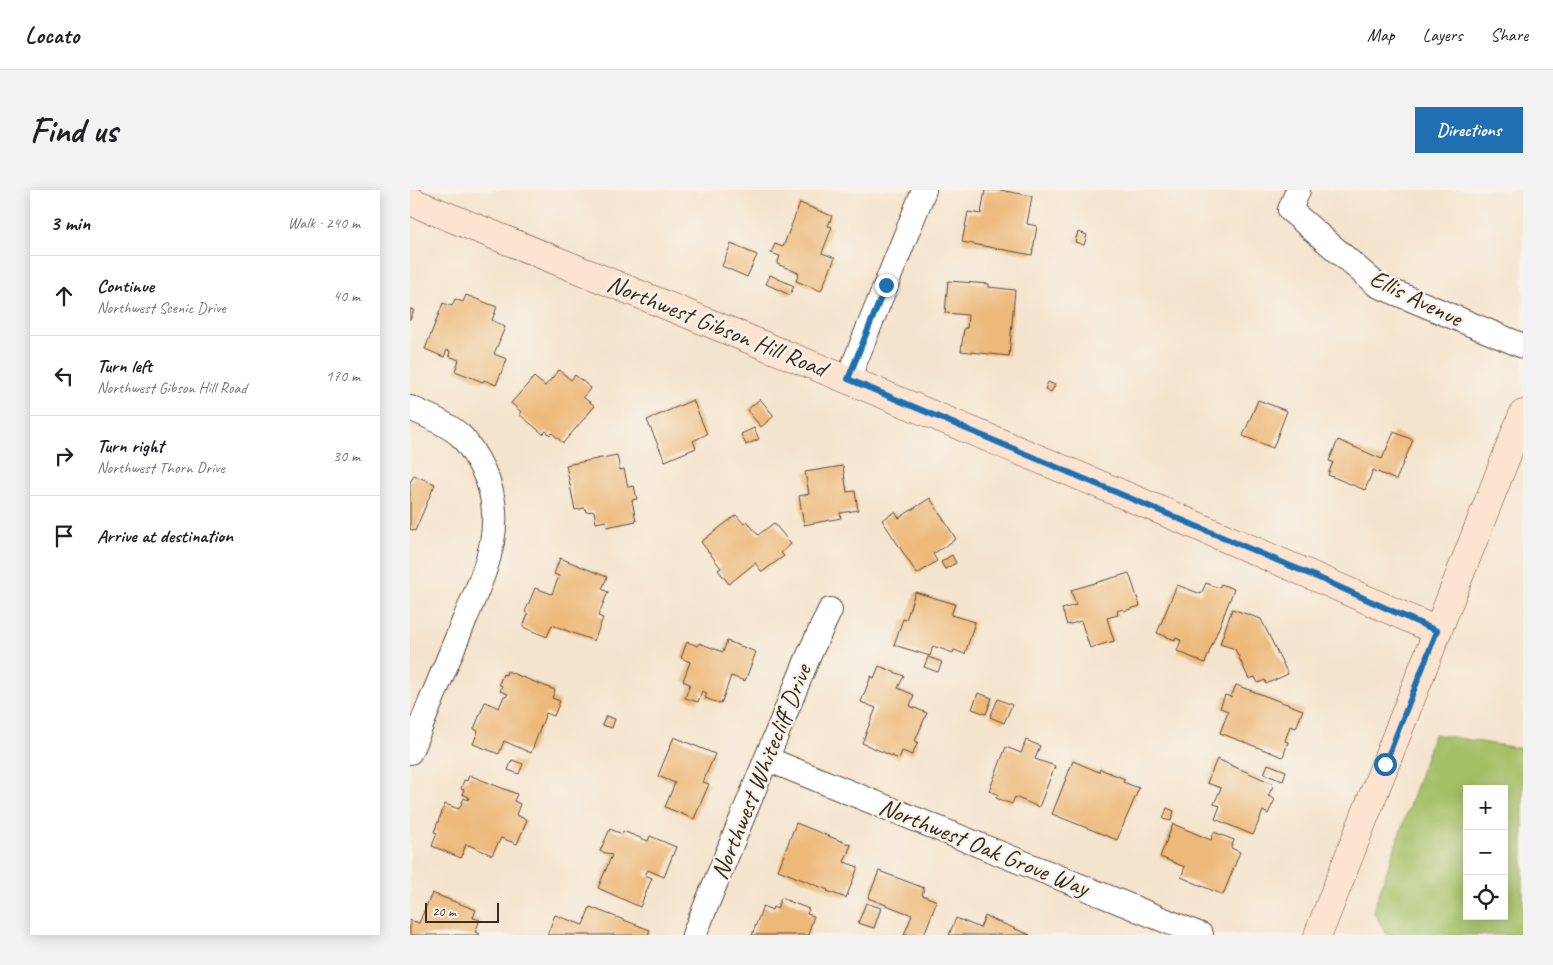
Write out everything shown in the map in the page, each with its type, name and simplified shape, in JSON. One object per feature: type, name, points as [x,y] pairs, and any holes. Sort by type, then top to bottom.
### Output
[{"type":"main road","name":"Northwest Gibson Hill Road","points":[[410,201],[848,379],[1319,578],[1437,631]]},
{"type":"main road","points":[[1318,935],[1523,414]]},
{"type":"street","points":[[848,379],[924,190]]},
{"type":"street","name":"Ellis Avenue","points":[[1298,190],[1290,210],[1377,285],[1523,346]]},
{"type":"street","points":[[410,408],[434,419],[459,435],[475,454],[490,484],[495,509],[494,536],[485,570],[410,752]]},
{"type":"street","name":"Northwest Whitecliff Drive","points":[[694,935],[809,655],[830,610]]},
{"type":"street","name":"Northwest Oak Grove Way","points":[[767,759],[1201,935]]},
{"type":"green space","points":[[1434,734],[1523,749],[1523,935],[1387,935],[1373,911]]},
{"type":"building","points":[[985,190],[1000,190],[1032,196],[1027,224],[1037,226],[1032,255],[962,242],[968,212],[981,214]]},
{"type":"building","points":[[800,203],[832,216],[828,226],[832,227],[822,253],[835,258],[821,291],[796,281],[799,273],[777,264],[780,256],[771,253],[775,244],[783,247]]},
{"type":"building","points":[[1078,232],[1087,235],[1084,245],[1075,242]]},
{"type":"building","points":[[731,244],[757,255],[747,277],[722,266]]},
{"type":"building","points":[[770,275],[794,286],[790,295],[766,284]]},
{"type":"building","points":[[948,281],[989,284],[989,287],[1015,290],[1009,356],[961,351],[968,315],[945,313]]},
{"type":"building","points":[[466,295],[497,307],[492,320],[505,327],[494,354],[507,359],[496,385],[455,371],[459,360],[449,356],[450,351],[447,350],[444,357],[425,349],[443,303],[452,306],[455,299],[463,302]]},
{"type":"building","points":[[410,309],[414,310],[410,320]]},
{"type":"building","points":[[559,370],[571,380],[575,375],[591,388],[583,397],[595,406],[563,443],[552,433],[550,435],[546,431],[543,434],[519,414],[521,412],[511,403],[534,377],[545,386]]},
{"type":"building","points":[[1048,382],[1055,385],[1051,392],[1045,389]]},
{"type":"building","points":[[760,399],[774,416],[761,427],[747,410]]},
{"type":"building","points":[[693,400],[707,434],[693,441],[696,448],[665,461],[647,420]]},
{"type":"building","points":[[1258,400],[1287,411],[1273,448],[1243,436]]},
{"type":"building","points":[[754,428],[759,439],[746,445],[741,434]]},
{"type":"building","points":[[1394,432],[1413,440],[1396,480],[1373,470],[1365,490],[1328,475],[1333,462],[1329,461],[1338,440],[1382,459]]},
{"type":"building","points":[[617,455],[620,470],[624,469],[628,487],[634,486],[637,499],[632,500],[636,521],[607,527],[606,521],[596,523],[594,511],[586,512],[585,508],[575,510],[566,465]]},
{"type":"building","points":[[843,466],[847,492],[855,491],[858,510],[840,513],[841,518],[804,525],[799,496],[809,494],[805,472]]},
{"type":"building","points":[[414,475],[435,484],[415,531],[410,529],[410,481]]},
{"type":"building","points":[[930,498],[956,539],[933,554],[937,561],[917,574],[882,520],[895,512],[899,518]]},
{"type":"building","points":[[736,515],[744,524],[747,521],[758,535],[774,523],[791,544],[781,553],[784,556],[762,572],[755,563],[729,584],[718,570],[721,568],[701,542]]},
{"type":"building","points":[[952,555],[956,563],[945,569],[941,562]]},
{"type":"building","points":[[560,558],[607,577],[602,589],[608,592],[598,616],[603,618],[594,641],[552,625],[547,637],[523,627],[528,614],[525,612],[535,588],[552,594],[559,576],[554,574]]},
{"type":"building","points":[[1129,573],[1140,606],[1117,611],[1118,615],[1107,618],[1114,641],[1090,648],[1081,621],[1067,625],[1062,609],[1076,605],[1071,590]]},
{"type":"building","points":[[1206,583],[1219,588],[1221,584],[1234,589],[1205,663],[1177,651],[1181,640],[1175,638],[1175,640],[1157,633],[1177,585],[1201,594]]},
{"type":"building","points":[[915,592],[955,604],[951,615],[975,622],[965,654],[954,650],[953,653],[933,646],[930,656],[894,645],[903,619],[906,620]]},
{"type":"building","points":[[1232,609],[1261,619],[1288,674],[1266,684],[1265,680],[1258,683],[1255,677],[1249,679],[1235,649],[1220,644]]},
{"type":"building","points":[[727,641],[756,652],[745,681],[731,676],[721,704],[705,698],[707,693],[702,691],[698,702],[685,698],[690,684],[683,681],[690,662],[681,658],[687,642],[698,646],[699,643],[723,652]]},
{"type":"building","points":[[928,657],[942,662],[938,672],[924,667]]},
{"type":"building","points":[[879,666],[904,676],[898,688],[914,695],[910,706],[927,713],[915,741],[918,742],[912,755],[902,751],[899,759],[862,743],[876,708],[861,702],[871,676],[874,678]]},
{"type":"building","points":[[507,671],[555,690],[552,698],[560,701],[554,716],[546,713],[531,753],[504,741],[499,754],[473,744],[478,731],[474,729],[485,702],[499,708],[504,696],[506,697],[508,694],[500,691],[502,686],[499,684],[503,674],[506,675]]},
{"type":"building","points":[[1236,685],[1303,710],[1296,728],[1290,726],[1285,741],[1288,742],[1283,757],[1220,733],[1228,711],[1220,708],[1225,695],[1231,697]]},
{"type":"building","points":[[978,693],[992,698],[986,714],[972,709]]},
{"type":"building","points":[[998,699],[1012,705],[1004,723],[990,717]]},
{"type":"building","points":[[606,716],[615,719],[612,728],[602,725]]},
{"type":"building","points":[[674,737],[715,754],[703,782],[709,784],[694,819],[665,807],[675,783],[658,776]]},
{"type":"building","points":[[1026,740],[1040,746],[1035,759],[1055,766],[1039,807],[1015,797],[1012,804],[996,798],[998,794],[989,791],[1006,747],[1021,753]]},
{"type":"building","points":[[1217,759],[1274,784],[1268,796],[1275,799],[1268,814],[1263,811],[1253,835],[1215,819],[1220,806],[1214,804],[1221,788],[1207,783]]},
{"type":"building","points":[[512,760],[523,764],[519,774],[508,770]]},
{"type":"building","points":[[1073,761],[1099,772],[1100,769],[1125,779],[1123,782],[1139,788],[1117,840],[1052,814]]},
{"type":"building","points":[[1268,764],[1286,771],[1283,781],[1264,774]]},
{"type":"building","points":[[469,775],[517,794],[514,801],[520,804],[516,815],[527,820],[517,844],[501,838],[492,855],[466,844],[461,858],[432,846],[437,833],[434,832],[445,804],[459,809],[464,798],[468,800],[469,797],[462,794],[464,790],[461,789],[464,780],[467,781]]},
{"type":"building","points":[[1167,808],[1174,811],[1171,821],[1163,819]]},
{"type":"building","points":[[796,823],[851,845],[844,862],[858,867],[846,898],[778,870]]},
{"type":"building","points":[[1173,824],[1211,840],[1214,832],[1234,840],[1231,848],[1240,852],[1223,895],[1181,877],[1185,867],[1160,857]]},
{"type":"building","points":[[610,829],[622,834],[623,831],[648,841],[650,836],[676,847],[664,877],[648,870],[645,875],[652,878],[640,907],[598,888],[612,855],[600,851]]},
{"type":"building","points":[[879,871],[924,888],[922,895],[937,901],[924,935],[904,935],[912,915],[868,898]]},
{"type":"building","points":[[432,893],[476,910],[473,918],[480,920],[475,932],[480,934],[410,935],[410,920],[419,923]]},
{"type":"building","points":[[781,898],[809,909],[807,914],[814,916],[809,935],[752,935],[763,906],[772,910],[773,907],[777,909]]},
{"type":"building","points":[[866,903],[881,908],[874,928],[858,923]]},
{"type":"building","points":[[590,907],[650,930],[648,935],[547,935],[555,915],[583,925]]},
{"type":"building","points":[[985,916],[1030,935],[949,935],[956,918],[980,928]]},
{"type":"route","points":[[886,285],[848,379],[1319,578],[1437,631],[1385,764]]}]
